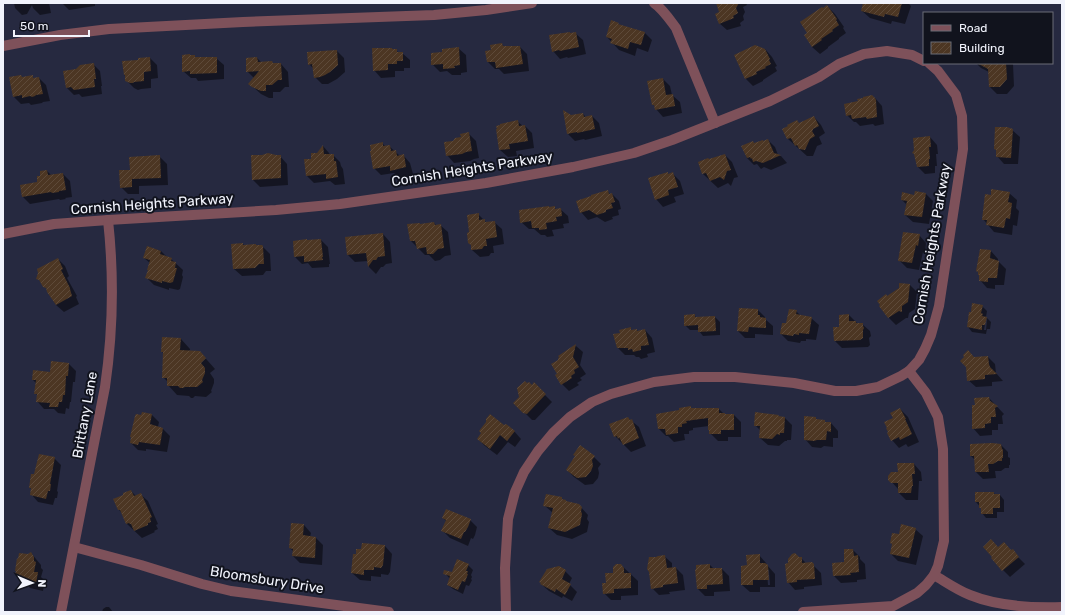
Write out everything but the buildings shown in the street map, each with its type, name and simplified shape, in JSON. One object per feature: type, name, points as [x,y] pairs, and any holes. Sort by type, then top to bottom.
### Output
[{"type":"street","points":[[3,46],[60,35],[108,29],[235,22],[434,15],[486,10],[532,3]]},
{"type":"street","points":[[654,3],[676,28],[715,123]]},
{"type":"street","name":"Cornish Heights Parkway","points":[[3,234],[54,224],[276,210],[340,204],[486,183],[573,167],[634,152],[672,140],[770,101],[839,64],[864,54],[887,52],[912,55],[923,60]]},
{"type":"street","name":"Cornish Heights Parkway","points":[[506,612],[505,568],[508,519],[515,492],[524,472],[538,451],[553,433],[570,417],[592,402],[611,394],[654,382],[694,377],[742,378],[794,383],[835,391],[856,391],[878,387],[901,376],[909,371],[919,360],[931,335],[939,306],[963,149],[962,116],[956,95],[938,71],[929,64]]},
{"type":"street","name":"Brittany Lane","points":[[61,612],[106,387],[112,304],[108,220]]},
{"type":"street","points":[[803,612],[893,606],[917,593],[926,585],[934,575],[938,566],[944,541],[943,449],[938,416],[926,393],[909,371]]},
{"type":"street","name":"Bloomsbury Drive","points":[[74,547],[231,591],[389,612]]},
{"type":"street","points":[[934,575],[970,595],[998,603],[1041,608],[1062,607]]}]
